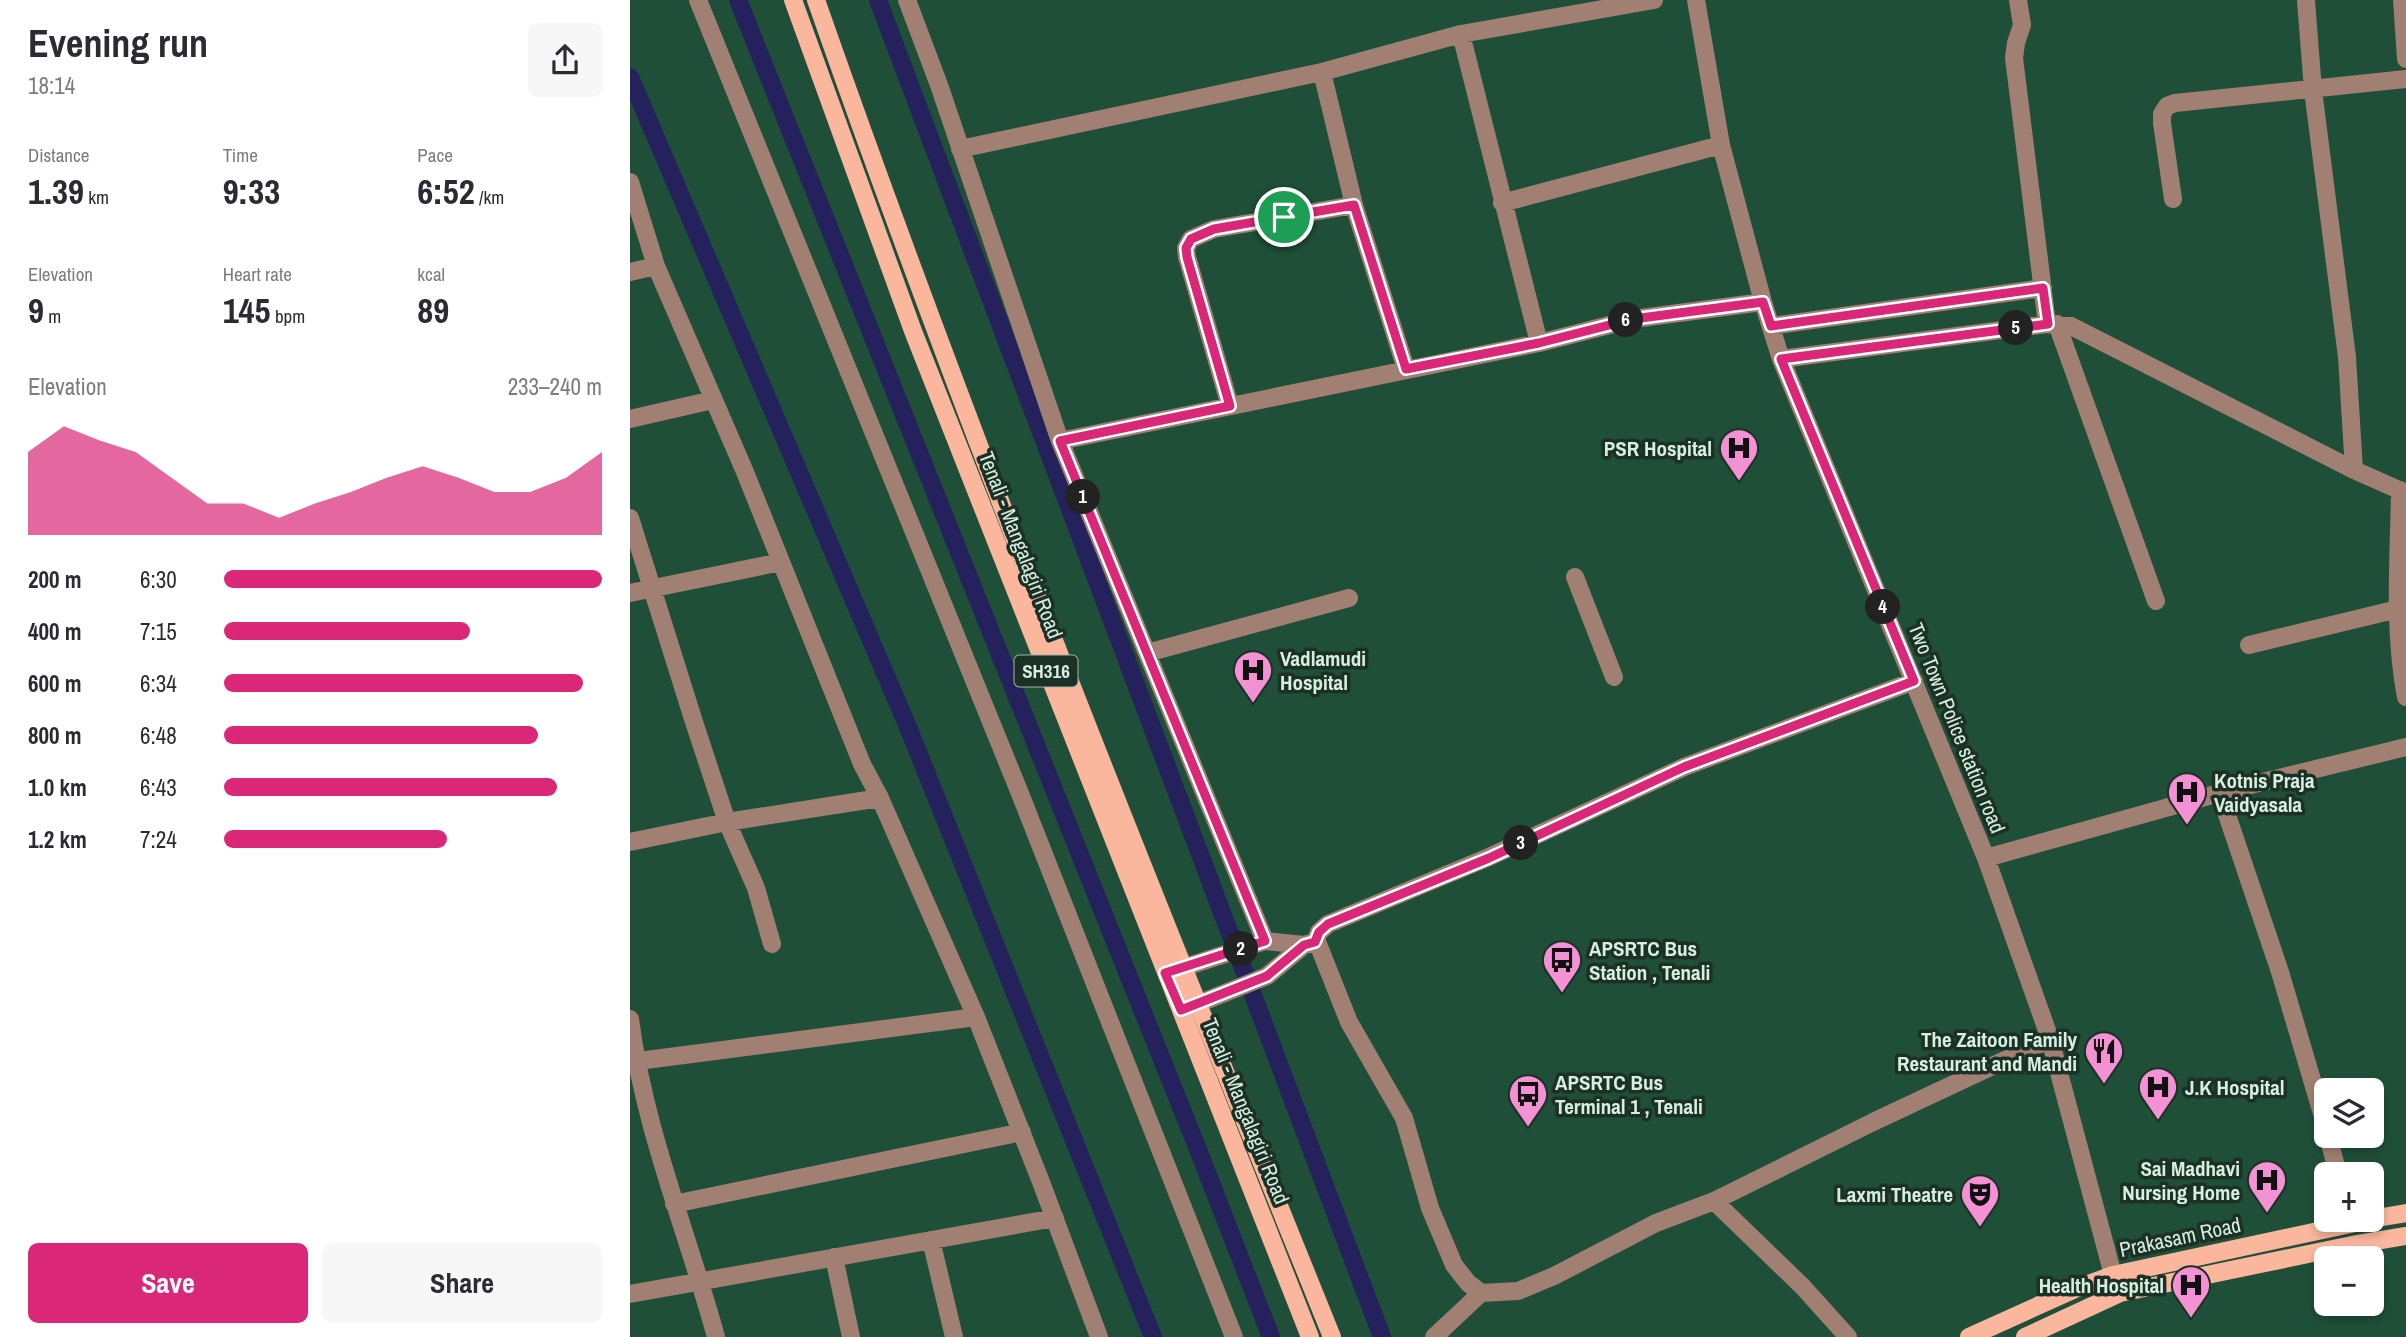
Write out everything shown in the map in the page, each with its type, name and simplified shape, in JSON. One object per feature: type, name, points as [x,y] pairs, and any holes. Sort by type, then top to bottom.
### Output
[{"type":"main road","name":"Tenali - Mangalagiri Road","points":[[793,0],[913,331],[1310,1337]]},
{"type":"main road","name":"Tenali - Mangalagiri Road","points":[[816,0],[996,491],[1204,1002],[1332,1337]]},
{"type":"main road","name":"Prakasam Road","points":[[2384,1217],[2406,1213]]},
{"type":"main road","name":"Prakasam Road","points":[[1969,1337],[2075,1289],[2113,1275],[2314,1229]]},
{"type":"main road","name":"Prakasam Road","points":[[2025,1337],[2120,1293],[2406,1236]]},
{"type":"street","points":[[698,0],[1034,829],[1234,1337]]},
{"type":"street","points":[[907,0],[1060,441],[1147,653],[1260,943]]},
{"type":"street","points":[[960,149],[1322,72],[1461,34],[1654,0]]},
{"type":"street","name":"Two Town Police station road","points":[[1696,0],[1721,145],[1781,359],[1986,858],[2050,1039],[2113,1275]]},
{"type":"street","points":[[2018,0],[2022,25],[2014,58],[2050,322],[2156,601]]},
{"type":"street","points":[[2402,0],[2406,59]]},
{"type":"street","points":[[2306,1],[2312,90],[2347,357],[2354,470]]},
{"type":"street","points":[[1461,34],[1539,343]]},
{"type":"street","points":[[1322,72],[1354,205],[1406,369]]},
{"type":"street","points":[[2173,199],[2162,123],[2162,114],[2167,106],[2406,79]]},
{"type":"street","points":[[1502,203],[1721,145]]},
{"type":"street","points":[[630,182],[656,266],[781,562],[862,764],[880,798],[975,1017],[1099,1337]]},
{"type":"street","points":[[1230,406],[1187,257],[1186,248],[1191,239],[1214,229],[1354,205]]},
{"type":"street","points":[[630,272],[656,266]]},
{"type":"street","points":[[1771,326],[2044,292]]},
{"type":"street","points":[[1060,441],[1539,343],[1633,319],[1763,302]]},
{"type":"street","points":[[1781,359],[2050,322],[2080,329],[2354,470],[2403,492],[2398,609],[2402,678],[2406,697]]},
{"type":"street","points":[[630,419],[713,400]]},
{"type":"street","points":[[630,518],[727,821],[756,888],[772,944]]},
{"type":"street","points":[[630,593],[781,562]]},
{"type":"street","points":[[1575,577],[1614,677]]},
{"type":"street","points":[[1147,653],[1349,598]]},
{"type":"street","points":[[2249,645],[2398,609]]},
{"type":"street","points":[[1181,1010],[1267,976],[1310,943],[1328,924],[1489,858],[1684,767],[1914,681]]},
{"type":"street","points":[[1986,858],[2406,747]]},
{"type":"street","points":[[2220,794],[2280,972],[2314,1087]]},
{"type":"street","points":[[630,842],[727,821],[880,798]]},
{"type":"street","points":[[1165,973],[1260,943],[1310,943],[1322,951],[1349,1022],[1404,1118],[1430,1208],[1454,1265],[1474,1288],[1518,1290],[1554,1276],[1656,1223],[1714,1201],[1872,1122],[2050,1039]]},
{"type":"street","points":[[633,1061],[975,1017]]},
{"type":"street","points":[[630,1019],[633,1061],[716,1337]]},
{"type":"street","points":[[674,1204],[1021,1132]]},
{"type":"street","points":[[1714,1201],[1803,1287],[1848,1337]]},
{"type":"street","points":[[630,1294],[1055,1218]]},
{"type":"street","points":[[931,1240],[954,1337]]},
{"type":"street","points":[[834,1257],[851,1337]]},
{"type":"street","points":[[1434,1337],[1474,1288]]},
{"type":"waterway","points":[[738,0],[1271,1337]]},
{"type":"waterway","points":[[878,0],[1382,1337]]},
{"type":"waterway","points":[[630,77],[908,727],[1153,1337]]},
{"type":"place","name":"PSR Hospital","points":[[1739,482]]},
{"type":"place","name":"Vadlamudi Hospital","points":[[1253,704]]},
{"type":"place","name":"Kotnis Praja Vaidyasala","points":[[2187,826]]},
{"type":"place","name":"APSRTC Bus Station , Tenali","points":[[1562,994]]},
{"type":"place","name":"The Zaitoon Family Restaurant and Mandi","points":[[2104,1085]]},
{"type":"place","name":"J.K Hospital","points":[[2158,1121]]},
{"type":"place","name":"APSRTC Bus Terminal 1 , Tenali","points":[[1528,1128]]},
{"type":"place","name":"Sai Madhavi Nursing Home","points":[[2267,1214]]},
{"type":"place","name":"Laxmi Theatre","points":[[1980,1228]]},
{"type":"place","name":"Health Hospital","points":[[2191,1319]]},
{"type":"route","points":[[1354,205],[1406,369],[1539,343],[1585,329],[1633,319],[1763,302],[1771,326],[2043,288],[2048,324],[1781,359],[1914,681],[1684,767],[1489,858],[1328,924],[1319,932],[1315,942],[1304,945],[1267,976],[1181,1010],[1165,973],[1265,941],[1060,441],[1230,406],[1186,248],[1191,239],[1214,229],[1284,217],[1354,205]]}]
